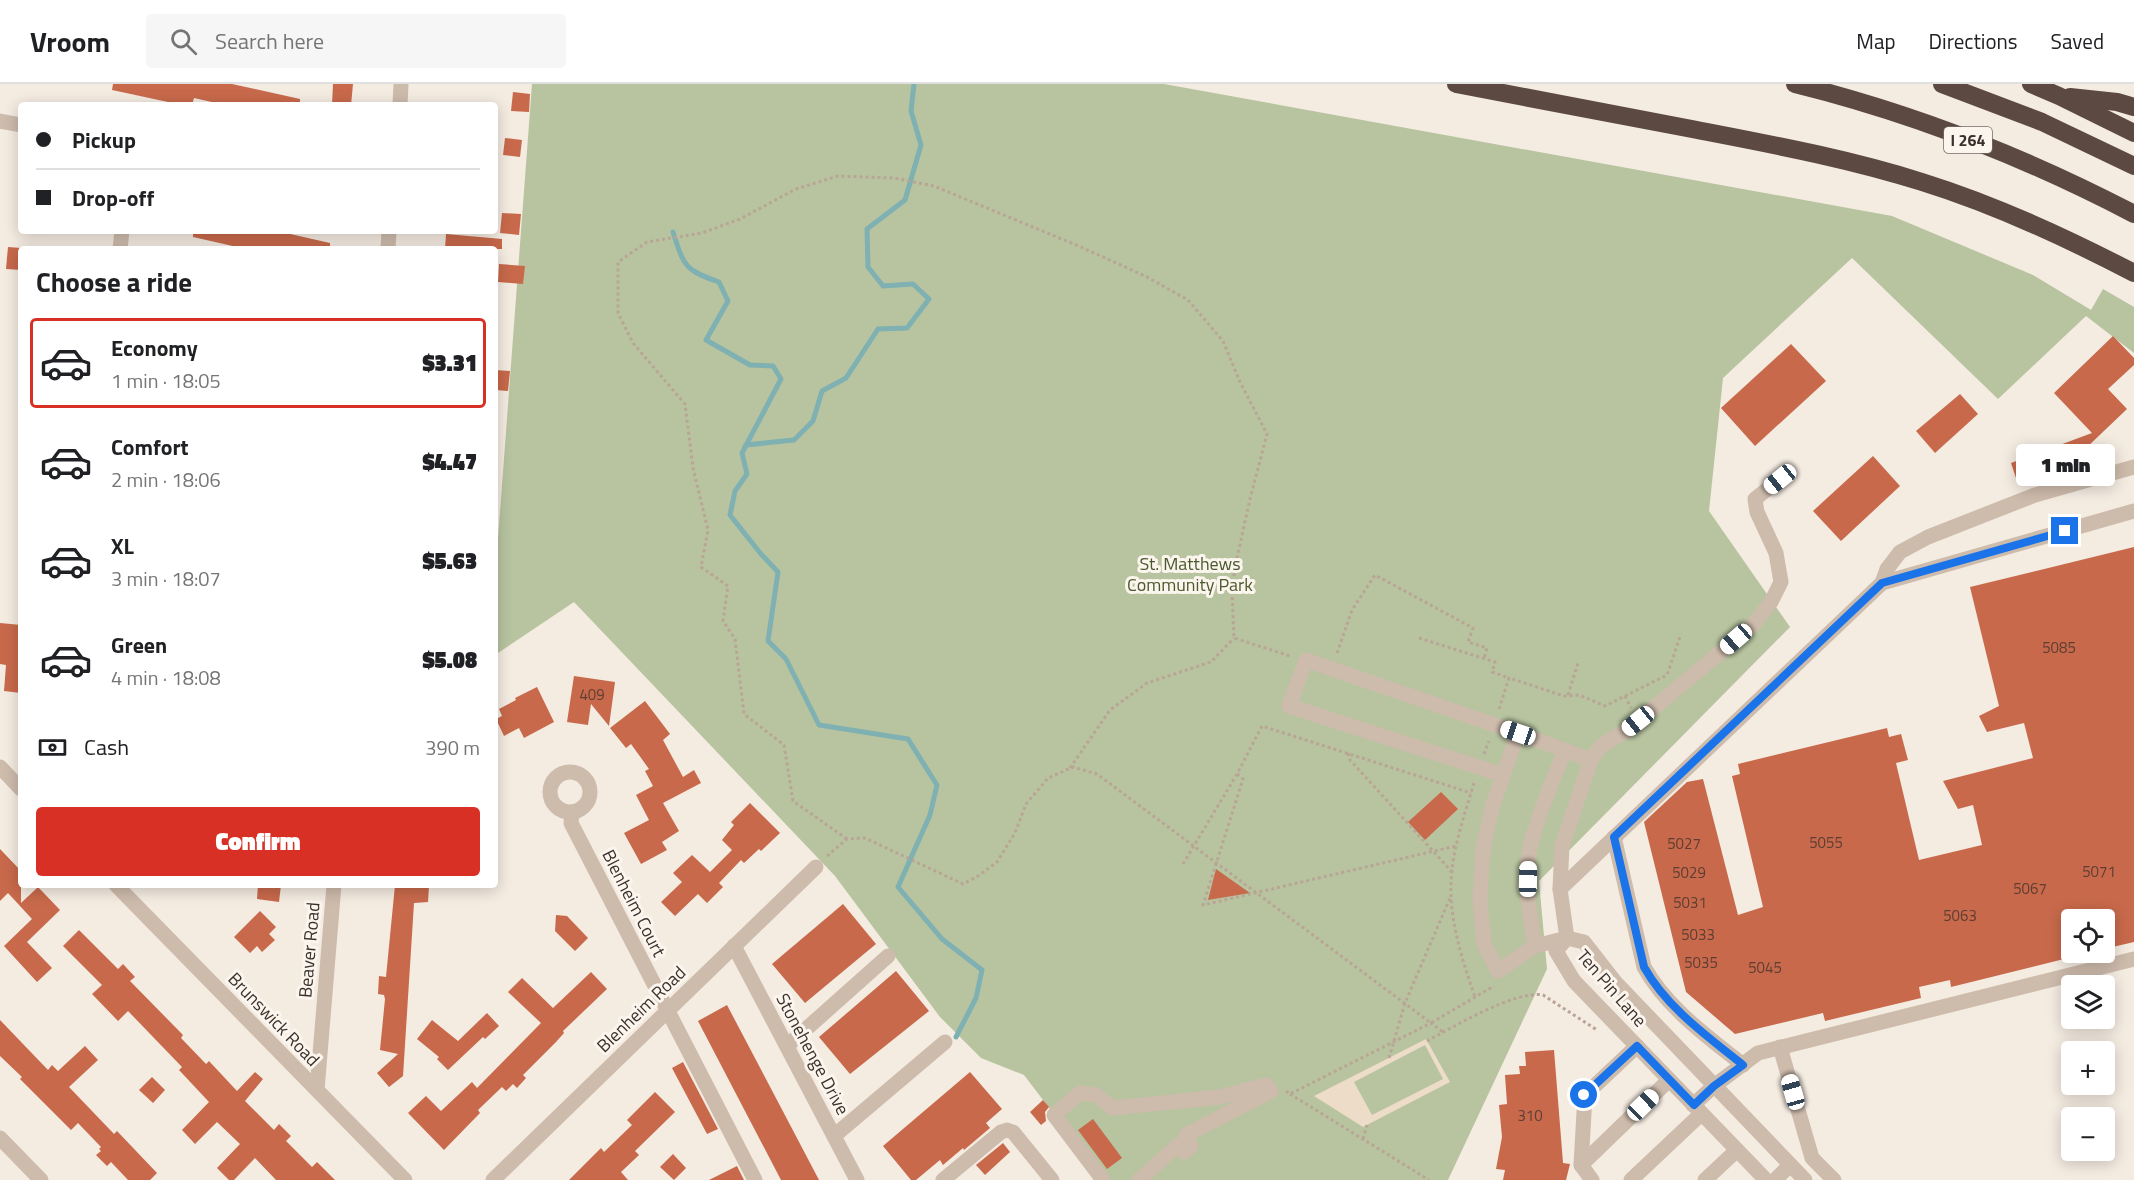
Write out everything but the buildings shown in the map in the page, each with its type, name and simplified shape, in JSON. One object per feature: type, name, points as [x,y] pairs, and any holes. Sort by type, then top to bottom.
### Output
[{"type":"highway","points":[[1456,84],[1856,163],[1932,185],[2013,215],[2051,231],[2134,273]]},
{"type":"highway","name":"I 264","points":[[1795,84],[1845,97],[1980,144],[2134,214]]},
{"type":"highway","name":"I 264","points":[[1942,84],[2042,122],[2134,166]]},
{"type":"highway","points":[[2031,84],[2134,133]]},
{"type":"highway","points":[[2059,96],[2117,102],[2134,107]]},
{"type":"street","points":[[400,102],[402,84]]},
{"type":"street","points":[[0,121],[18,124]]},
{"type":"street","points":[[1560,889],[1882,583],[1887,569],[1900,552],[1928,537],[2035,495],[2134,469]]},
{"type":"street","points":[[1518,733],[1494,801],[1484,848],[1480,899],[1484,944],[1498,971],[1535,946],[1567,938],[1560,889],[1562,846],[1591,760],[1601,746],[1626,731],[1753,624],[1771,602],[1781,582],[1776,553],[1757,512],[1755,499],[1780,479]]},
{"type":"street","points":[[1882,583],[2134,511]]},
{"type":"street","points":[[1503,776],[1289,706],[1306,660],[1494,724],[1591,760]]},
{"type":"street","points":[[1535,946],[1527,898],[1528,859],[1543,807],[1565,750]]},
{"type":"street","points":[[0,767],[18,786]]},
{"type":"street","name":"Blenheim Court","points":[[572,812],[571,823],[755,1180]]},
{"type":"street","points":[[1614,837],[1644,967],[1654,985],[1667,1001],[1743,1065]]},
{"type":"street","name":"Blenheim Road","points":[[493,1180],[820,862]]},
{"type":"street","name":"Brunswick Road","points":[[119,888],[405,1180]]},
{"type":"street","name":"Beaver Road","points":[[317,1090],[334,888]]},
{"type":"street","name":"Ten Pin Lane","points":[[1766,1180],[1574,981],[1556,951],[1567,938],[1584,942],[1616,983],[1805,1180]]},
{"type":"street","name":"Stonehenge Drive","points":[[734,946],[857,1180]]},
{"type":"street","points":[[787,1046],[888,956]]},
{"type":"street","points":[[1631,1180],[1697,1109],[1714,1086],[1758,1053],[2134,959]]},
{"type":"street","points":[[834,1136],[945,1042]]},
{"type":"street","points":[[1592,1180],[1581,1165],[1584,1095],[1637,1046]]},
{"type":"street","points":[[1780,1047],[1812,1158],[1834,1180]]},
{"type":"street","points":[[1581,1165],[1669,1080]]},
{"type":"street","points":[[1103,1180],[1054,1115],[1080,1093],[1096,1095],[1112,1108],[1220,1097],[1266,1085],[1271,1091],[1185,1135],[1191,1146],[1184,1152],[1178,1145],[1139,1180]]},
{"type":"street","points":[[943,1180],[1001,1131],[1007,1130],[1013,1132],[1052,1180]]},
{"type":"street","points":[[0,1138],[41,1180]]},
{"type":"street","points":[[1705,1180],[1737,1150]]},
{"type":"street","points":[[1775,1180],[1790,1165]]},
{"type":"path","points":[[847,839],[793,801],[784,745],[744,714],[735,639],[723,621],[728,586],[701,567],[708,530],[693,468],[685,404],[633,343],[618,313],[618,262],[647,242],[702,233],[740,219],[796,189],[838,176],[894,178],[934,186],[1147,277],[1188,300],[1223,341],[1240,382],[1268,434],[1250,499],[1235,567],[1232,593],[1234,638],[1211,662],[1147,683],[1110,710],[1069,769]]},
{"type":"path","points":[[1332,669],[1352,610],[1375,576],[1473,627],[1468,642],[1487,648],[1484,659]]},
{"type":"path","points":[[1419,638],[1495,662],[1492,672],[1564,696],[1579,695],[1605,706],[1667,675],[1681,634]]},
{"type":"path","points":[[1234,638],[1281,653]]},
{"type":"path","points":[[1568,695],[1578,663]]},
{"type":"path","points":[[1475,997],[1456,933],[1451,896],[1453,873],[1456,846],[1509,678]]},
{"type":"path","points":[[1183,864],[1237,774],[1262,726],[1471,794]]},
{"type":"path","points":[[1348,753],[1350,760],[1453,873]]},
{"type":"path","points":[[820,862],[847,839],[865,838],[963,884],[997,862],[1016,833],[1026,804],[1048,778],[1073,767],[1097,774],[1147,809],[1443,1032]]},
{"type":"path","points":[[1237,774],[1243,779],[1203,905],[1456,846]]},
{"type":"path","points":[[1389,1058],[1405,1003],[1451,896]]},
{"type":"path","points":[[1290,1094],[1431,1023],[1495,986]]},
{"type":"path","points":[[1427,1041],[1494,1007],[1534,993],[1543,995],[1599,1032]]},
{"type":"path","points":[[1269,1089],[1277,1086],[1429,1180]]},
{"type":"path","points":[[1363,1139],[1367,1125]]},
{"type":"green space","name":"St. Matthews Community Park","points":[[532,84],[1164,84],[1892,216],[2033,275],[2091,310],[2103,289],[2134,307],[2134,353],[2086,316],[1998,399],[1852,258],[1723,378],[1709,511],[1790,627],[1539,881],[1547,969],[1448,1180],[1104,1180],[1024,1075],[981,1058],[940,1017],[835,876],[574,602],[498,653],[498,539]]},
{"type":"shaded area","points":[[1426,1039],[1450,1082],[1363,1127],[1314,1096]],"holes":[[[1425,1045],[1443,1079],[1372,1115],[1354,1082]]]},
{"type":"waterway","points":[[746,445],[794,440],[813,421],[822,391],[846,378],[878,329],[907,328],[929,299],[913,284],[883,286],[868,267],[867,229],[905,200],[921,145],[911,111],[914,84]]},
{"type":"waterway","points":[[673,232],[683,260],[692,270],[719,282],[728,301],[706,340],[750,365],[773,366],[781,379],[742,453],[747,474],[735,491],[730,515],[778,572],[768,641],[786,659],[819,725],[908,739],[937,785],[930,815],[898,887],[942,939],[982,970],[976,998],[956,1037]]},
{"type":"route","points":[[1584,1095],[1637,1046],[1694,1105],[1714,1086],[1743,1065],[1667,1001],[1654,985],[1644,967],[1614,837],[1882,583],[2065,531]]}]
